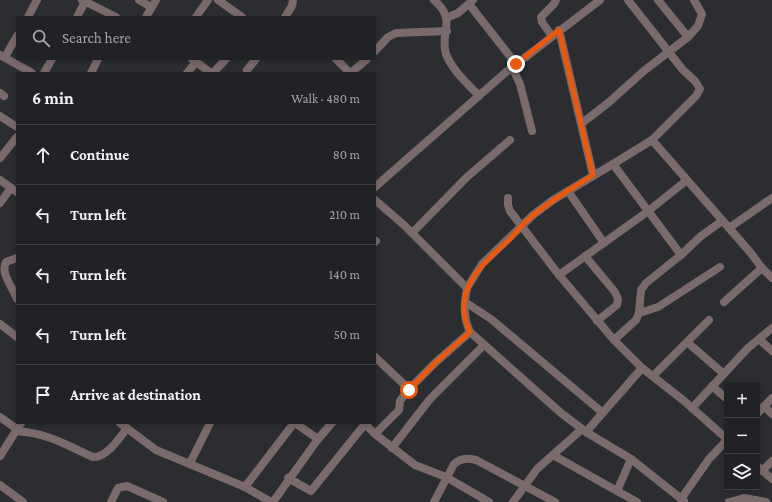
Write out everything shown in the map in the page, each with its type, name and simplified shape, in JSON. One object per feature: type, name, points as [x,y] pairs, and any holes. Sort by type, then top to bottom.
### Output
[{"type":"street","points":[[29,16],[37,0]]},
{"type":"street","points":[[139,0],[154,4],[147,16]]},
{"type":"street","points":[[197,16],[208,0]]},
{"type":"street","points":[[218,0],[230,14]]},
{"type":"street","points":[[288,16],[293,0]]},
{"type":"street","points":[[434,0],[445,13],[447,31],[444,45],[449,61],[479,96]]},
{"type":"street","points":[[552,36],[542,22],[541,17],[556,0]]},
{"type":"street","points":[[376,186],[514,66],[600,0]]},
{"type":"street","points":[[628,0],[683,70],[695,81],[700,89],[696,96],[652,140],[593,175],[533,215],[482,264],[467,288],[465,321],[470,332],[562,413],[584,431],[631,459],[683,501],[709,458],[724,442]]},
{"type":"street","points":[[658,0],[688,37]]},
{"type":"street","points":[[582,123],[608,103],[668,51],[688,37],[701,21],[701,10],[694,0]]},
{"type":"street","points":[[77,16],[84,1],[114,16]]},
{"type":"street","points":[[446,18],[458,14],[471,2],[514,66],[532,131]]},
{"type":"street","points":[[559,30],[593,175]]},
{"type":"street","points":[[376,50],[388,37],[396,33],[447,31]]},
{"type":"street","points":[[16,37],[2,56],[30,72]]},
{"type":"street","points":[[45,72],[51,60]]},
{"type":"street","points":[[91,72],[97,60]]},
{"type":"street","points":[[188,72],[194,60],[211,72]]},
{"type":"street","points":[[213,72],[225,60]]},
{"type":"street","points":[[247,70],[255,60]]},
{"type":"street","points":[[337,60],[349,72]]},
{"type":"street","points":[[351,72],[366,60]]},
{"type":"street","points":[[0,116],[16,126]]},
{"type":"street","points":[[0,158],[16,138]]},
{"type":"street","points":[[412,233],[467,177],[510,140]]},
{"type":"street","points":[[652,140],[772,278]]},
{"type":"street","points":[[613,164],[647,212],[681,255]]},
{"type":"street","points":[[0,180],[14,190],[0,203]]},
{"type":"street","points":[[559,275],[647,212],[687,180]]},
{"type":"street","points":[[568,191],[604,243]]},
{"type":"street","points":[[508,198],[510,211],[559,275],[614,340],[642,368],[692,408],[724,436]]},
{"type":"street","points":[[729,228],[772,198]]},
{"type":"street","points":[[376,201],[412,233],[467,288]]},
{"type":"street","points":[[614,340],[636,320],[639,313],[641,290],[654,276],[681,255],[701,236],[722,221]]},
{"type":"street","points":[[585,256],[615,292],[618,298],[617,305],[597,321]]},
{"type":"street","points":[[16,258],[6,262],[3,270],[4,275],[14,288],[16,295]]},
{"type":"street","points":[[639,313],[658,307],[720,267]]},
{"type":"street","points":[[724,302],[762,268]]},
{"type":"street","points":[[465,302],[491,319],[603,413]]},
{"type":"street","points":[[653,376],[709,320]]},
{"type":"street","points":[[0,324],[16,336]]},
{"type":"street","points":[[692,408],[748,348],[760,340],[772,328]]},
{"type":"street","points":[[375,434],[399,410],[400,401],[409,390],[435,363],[470,332]]},
{"type":"street","points":[[760,340],[772,351]]},
{"type":"street","points":[[687,342],[724,374]]},
{"type":"street","points":[[392,448],[430,399],[484,345]]},
{"type":"street","points":[[376,357],[409,390]]},
{"type":"street","points":[[513,502],[537,469],[584,431],[603,413],[642,368]]},
{"type":"street","points":[[712,386],[724,396]]},
{"type":"street","points":[[760,411],[772,398]]},
{"type":"street","points":[[764,406],[772,414]]},
{"type":"street","points":[[0,418],[18,428],[61,441],[93,458],[110,448],[123,425],[156,450],[245,486],[272,502],[288,478],[331,424]]},
{"type":"street","points":[[190,463],[210,424]]},
{"type":"street","points":[[245,486],[294,424]]},
{"type":"street","points":[[296,424],[318,439]]},
{"type":"street","points":[[288,478],[311,491],[363,424]]},
{"type":"street","points":[[365,424],[392,448],[415,465],[446,477],[488,502]]},
{"type":"street","points":[[0,456],[3,447],[18,428]]},
{"type":"street","points":[[554,455],[637,502]]},
{"type":"street","points":[[434,502],[454,464],[459,460],[470,459],[555,502]]},
{"type":"street","points":[[616,491],[631,459]]},
{"type":"street","points":[[772,461],[760,469],[772,479]]},
{"type":"street","points":[[0,485],[23,502]]},
{"type":"street","points":[[111,502],[118,488],[127,486],[163,502]]},
{"type":"street","points":[[729,502],[744,498],[766,502]]},
{"type":"route","points":[[409,390],[435,363],[470,332],[465,321],[464,309],[467,288],[482,264],[533,215],[553,200],[593,175],[559,30],[516,64]]}]
